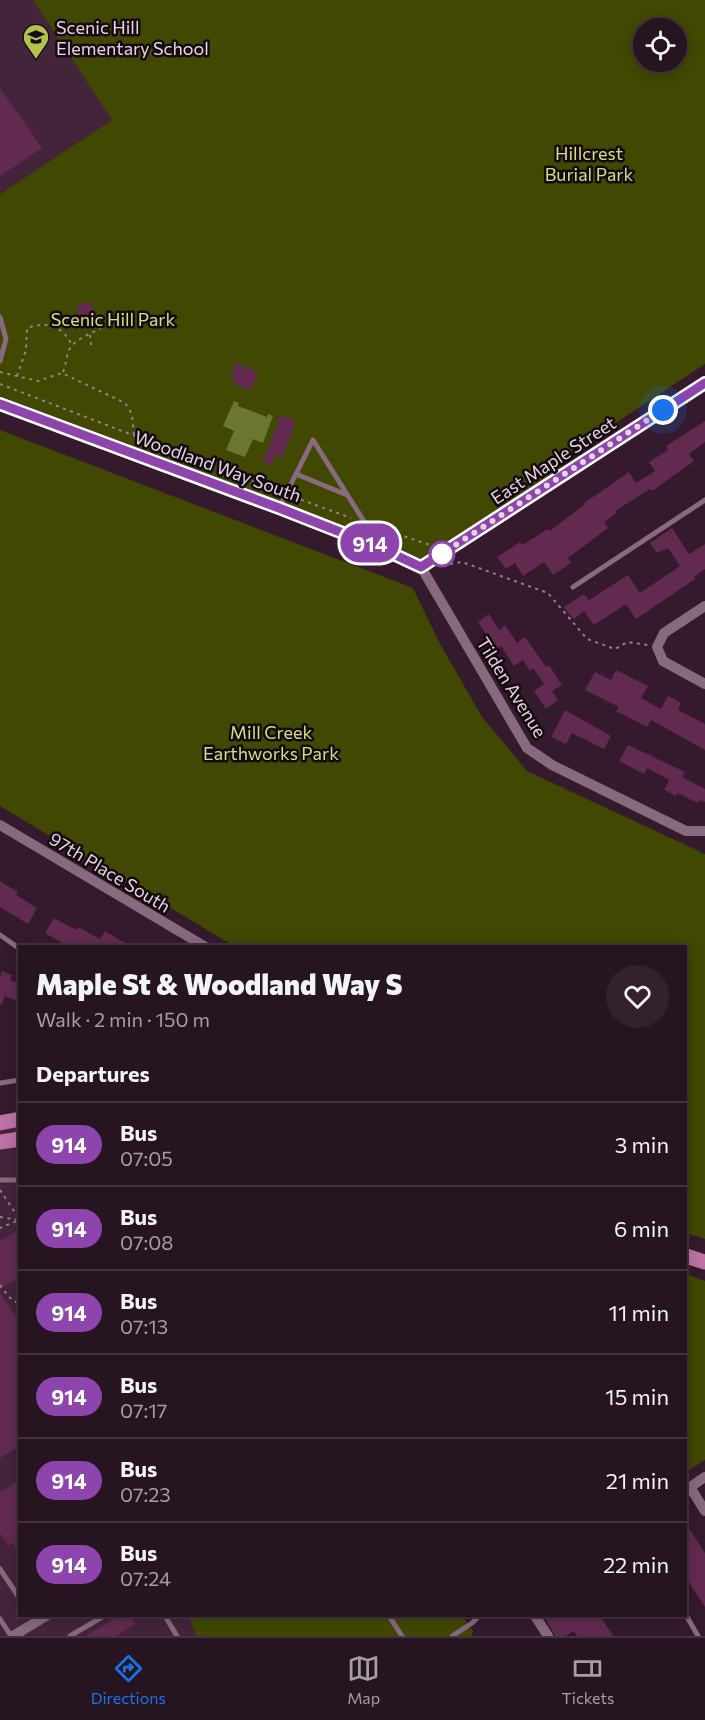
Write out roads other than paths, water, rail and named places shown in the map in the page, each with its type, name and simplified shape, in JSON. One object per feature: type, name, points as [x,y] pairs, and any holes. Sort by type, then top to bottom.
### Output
[{"type":"main road","points":[[0,1123],[18,1119]]},
{"type":"main road","points":[[0,1142],[18,1139]]},
{"type":"main road","points":[[687,1256],[705,1262]]},
{"type":"street","name":"East Maple Street","points":[[421,567],[705,383]]},
{"type":"street","name":"Woodland Way South","points":[[0,404],[279,508],[376,546],[421,567]]},
{"type":"street","name":"Tilden Avenue","points":[[421,567],[527,747],[552,765],[686,831],[705,831]]},
{"type":"street","points":[[705,606],[664,633],[657,647],[663,661],[705,684]]},
{"type":"street","name":"97th Place South","points":[[0,825],[191,943]]},
{"type":"street","points":[[705,1477],[688,1488],[705,1511]]},
{"type":"street","points":[[536,1617],[548,1636]]},
{"type":"street","points":[[12,1636],[32,1619]]},
{"type":"lane","points":[[0,317],[6,339],[0,362]]},
{"type":"lane","points":[[279,508],[313,440],[376,546]]},
{"type":"lane","points":[[296,474],[347,495]]},
{"type":"lane","points":[[573,587],[705,500]]},
{"type":"lane","points":[[0,935],[18,948]]},
{"type":"lane","points":[[0,1083],[18,1080]]},
{"type":"lane","points":[[0,1180],[18,1180]]},
{"type":"lane","points":[[0,1569],[18,1596]]},
{"type":"lane","points":[[70,1636],[102,1617]]},
{"type":"lane","points":[[166,1617],[177,1636]]},
{"type":"lane","points":[[389,1617],[402,1636]]},
{"type":"lane","points":[[452,1636],[478,1617]]},
{"type":"lane","points":[[687,1617],[699,1636]]},
{"type":"lane","points":[[0,1619],[12,1636]]},
{"type":"place","name":"Scenic Hill Elementary School","points":[[36,60]]},
{"type":"park label","name":"Hillcrest Burial Park","points":[[589,163]]},
{"type":"park label","name":"Scenic Hill Park","points":[[113,319]]},
{"type":"park label","name":"Mill Creek Earthworks Park","points":[[271,742]]}]
